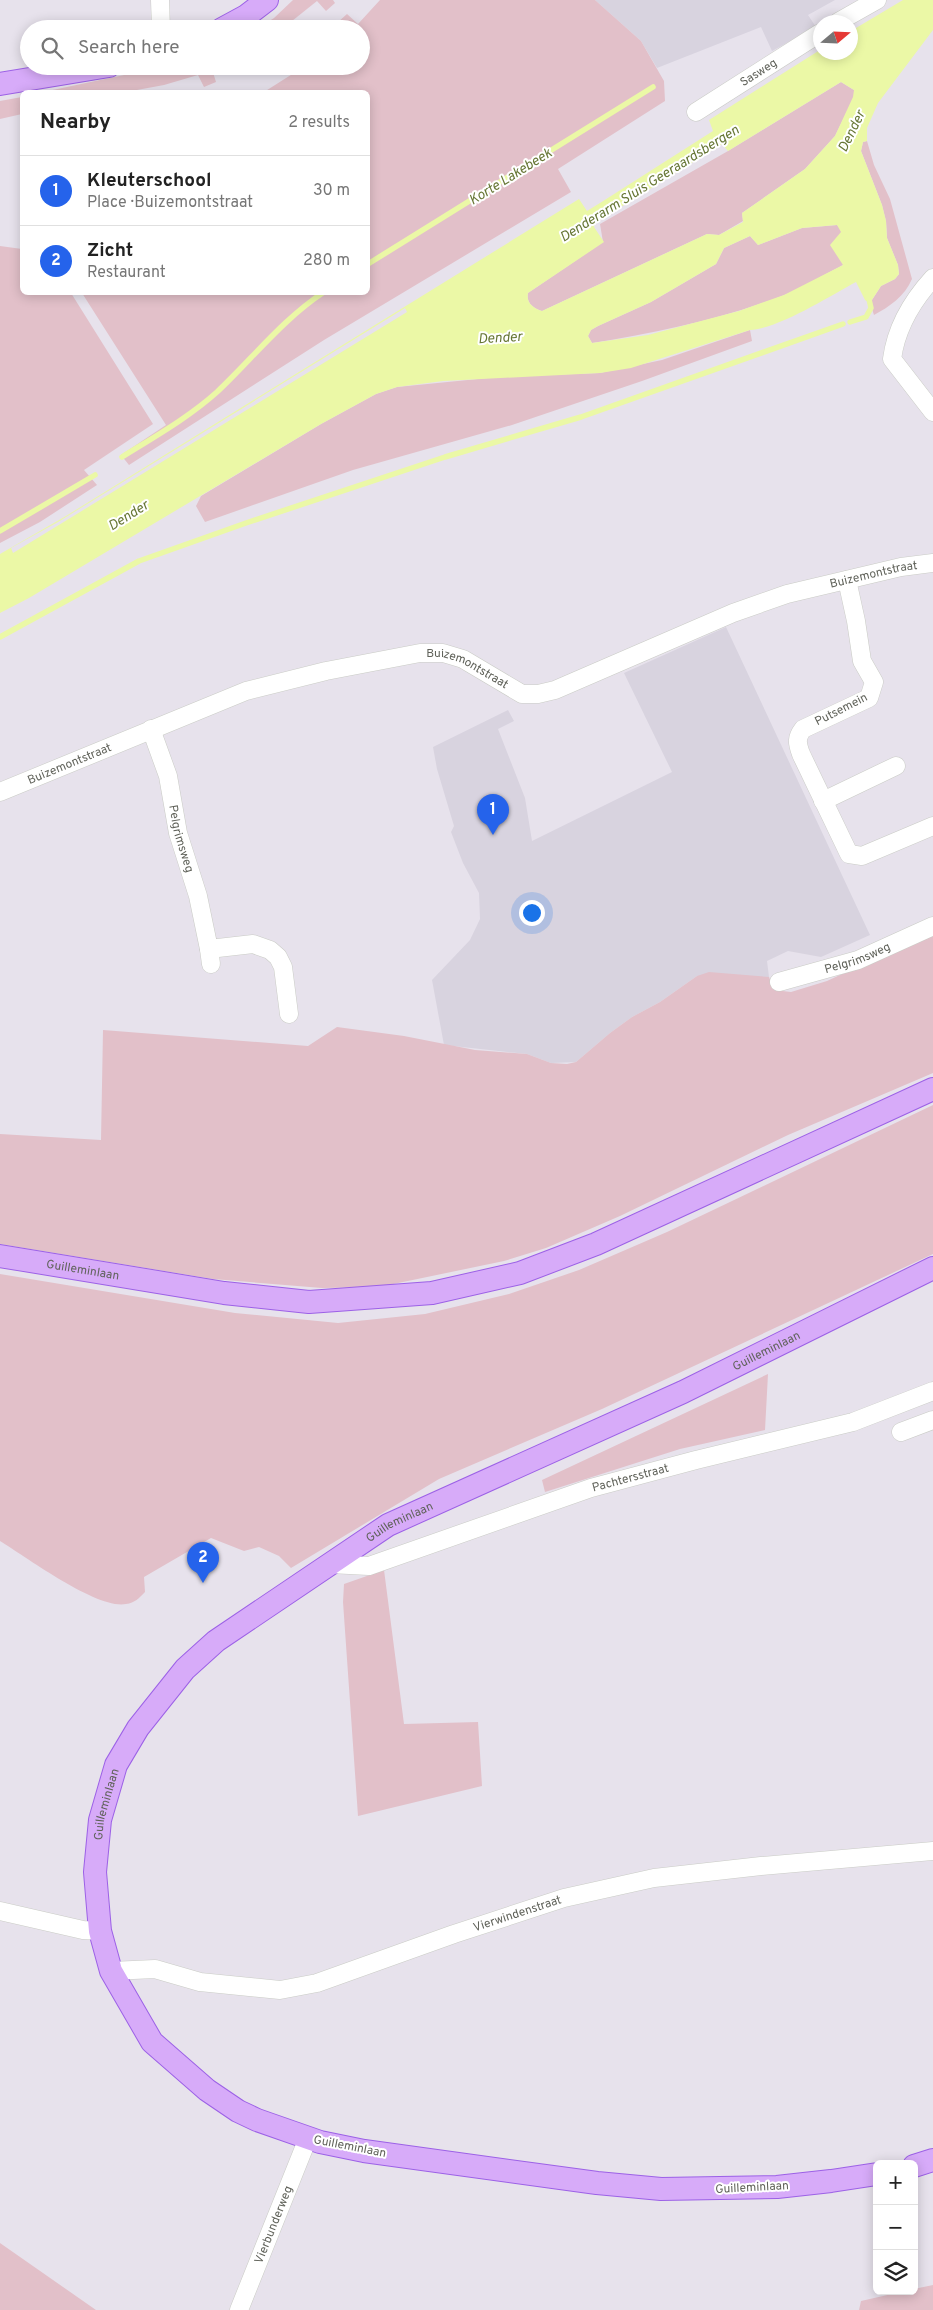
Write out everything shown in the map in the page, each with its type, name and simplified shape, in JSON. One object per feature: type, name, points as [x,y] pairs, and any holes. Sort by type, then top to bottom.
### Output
[{"type":"main road","points":[[239,20],[267,0]]},
{"type":"main road","points":[[0,84],[54,75]]},
{"type":"main road","name":"Guilleminlaan","points":[[0,1256],[224,1293],[309,1302],[432,1294],[520,1273],[596,1244],[933,1089]]},
{"type":"main road","name":"Guilleminlaan","points":[[873,2174],[777,2186],[661,2188],[597,2183],[364,2150],[308,2138],[257,2120],[238,2112],[207,2090],[152,2042],[111,1971],[100,1931],[94,1872],[100,1820],[116,1765],[138,1728],[185,1669],[216,1641],[388,1525],[683,1392],[933,1268]]},
{"type":"main road","points":[[918,2165],[933,2160]]},
{"type":"street","points":[[160,0],[161,20]]},
{"type":"street","points":[[850,15],[877,0]]},
{"type":"street","name":"Sasweg","points":[[696,112],[813,37]]},
{"type":"street","points":[[933,278],[921,291],[897,334],[892,360],[933,412]]},
{"type":"street","name":"Buizemontstraat","points":[[0,792],[246,691],[326,671],[420,653],[443,653],[463,659],[522,694],[538,694],[555,690],[733,613],[787,594],[900,567],[933,563]]},
{"type":"street","name":"Putsemein","points":[[847,580],[862,660],[874,682],[872,693],[869,698],[803,729],[798,736],[797,742],[801,754],[849,854],[862,856],[933,826]]},
{"type":"street","name":"Pelgrimsweg","points":[[151,729],[168,776],[178,833],[198,896],[210,957],[253,944],[270,950],[278,957],[283,967],[279,999],[289,1014]]},
{"type":"street","points":[[823,801],[896,766]]},
{"type":"street","name":"Pelgrimsweg","points":[[779,982],[858,960],[933,926]]},
{"type":"street","name":"Pachtersstraat","points":[[330,1564],[370,1566],[592,1488],[696,1460],[853,1422],[933,1391]]},
{"type":"street","points":[[901,1432],[933,1420]]},
{"type":"street","name":"Vierwindenstraat","points":[[111,1971],[155,1969],[200,1982],[280,1990],[317,1983],[454,1934],[564,1898],[654,1878],[762,1866],[933,1851]]},
{"type":"street","points":[[0,1911],[83,1930],[100,1931]]},
{"type":"street","name":"Vierbunderweg","points":[[239,2310],[308,2138]]},
{"type":"shaded area","points":[[293,0],[333,0],[335,3],[326,11],[317,1],[293,20],[271,20]]},
{"type":"shaded area","points":[[380,0],[595,0],[641,41],[664,81],[665,101],[558,169],[571,192],[324,340],[129,465],[121,455],[166,425],[83,295],[370,295],[370,90],[267,90],[291,75],[370,75],[370,20],[362,20]]},
{"type":"shaded area","points":[[595,0],[835,0],[808,15],[813,22],[813,29],[772,51],[761,27],[657,68],[641,41]]},
{"type":"shaded area","points":[[347,14],[354,20],[340,20]]},
{"type":"shaded area","points":[[124,75],[198,75],[164,85],[137,90],[53,90]]},
{"type":"shaded area","points":[[198,75],[214,75],[216,82],[204,87]]},
{"type":"shaded area","points":[[841,82],[854,90],[854,97],[835,136],[805,169],[742,213],[743,221],[719,235],[707,234],[542,311],[533,307],[529,302],[528,293],[603,242],[600,224],[728,151]]},
{"type":"shaded area","points":[[20,97],[20,114],[0,119],[0,101]]},
{"type":"shaded area","points":[[867,141],[874,165],[890,199],[912,279],[905,291],[896,300],[874,315],[870,303],[881,286],[895,279],[899,274],[898,265],[887,238],[886,221],[882,205],[861,151],[863,142]]},
{"type":"shaded area","points":[[837,225],[841,229],[843,265],[790,293],[736,312],[664,330],[592,343],[588,336],[591,330],[598,326],[651,302],[716,264],[724,248],[750,236],[758,245],[802,228]]},
{"type":"shaded area","points":[[0,246],[20,249],[20,295],[72,295],[153,424],[84,470],[97,485],[40,522],[0,543]]},
{"type":"shaded area","points":[[750,330],[752,341],[512,425],[353,470],[205,522],[196,506],[201,496],[321,424],[376,394],[397,387],[498,377],[600,373],[662,360]]},
{"type":"shaded area","points":[[726,627],[870,935],[821,957],[788,951],[767,961],[769,977],[697,976],[660,1002],[632,1017],[576,1062],[551,1063],[527,1054],[444,1045],[432,980],[470,940],[480,919],[479,893],[463,863],[451,832],[454,826],[437,769],[433,747],[508,710],[514,721],[498,729],[525,798],[532,841],[672,772],[624,673]]},
{"type":"shaded area","points":[[933,932],[933,1073],[788,1135],[620,1216],[546,1248],[504,1261],[379,1287],[322,1288],[213,1279],[0,1244],[0,1134],[101,1140],[103,1030],[308,1046],[337,1027],[404,1036],[475,1050],[527,1054],[551,1063],[567,1064],[576,1062],[632,1017],[660,1002],[697,976],[709,972],[769,977],[774,990],[791,992],[827,981]]},
{"type":"shaded area","points":[[933,1105],[933,1254],[602,1409],[439,1479],[291,1568],[279,1556],[259,1547],[244,1551],[211,1538],[144,1577],[145,1592],[137,1600],[132,1603],[114,1604],[98,1599],[62,1581],[0,1541],[0,1274],[235,1313],[338,1323],[425,1314],[509,1294],[579,1270],[667,1232]]},
{"type":"shaded area","points":[[768,1374],[765,1430],[680,1449],[545,1492],[542,1480]]},
{"type":"shaded area","points":[[384,1570],[404,1724],[478,1722],[482,1786],[358,1816],[343,1602],[344,1584]]},
{"type":"shaded area","points":[[0,2243],[96,2310],[0,2310]]},
{"type":"shaded area","points":[[933,2285],[933,2310],[859,2310],[861,2301],[887,2295],[918,2295],[918,2288]]},
{"type":"water","points":[[903,0],[933,0],[933,30],[878,103],[867,128],[867,141],[863,142],[861,151],[882,205],[886,221],[887,238],[898,265],[899,274],[895,279],[881,286],[870,303],[865,300],[856,282],[804,311],[775,324],[750,330],[631,368],[600,373],[443,381],[397,387],[376,394],[321,424],[29,598],[0,613],[0,554],[66,516],[579,199],[587,211],[713,131],[709,120],[813,54],[813,60],[858,60],[858,27]],"holes":[[[841,82],[854,90],[853,97],[835,136],[805,169],[742,213],[743,222],[719,235],[707,234],[542,311],[533,307],[529,302],[528,293],[604,242],[594,227],[595,223],[722,144],[728,151]],[[837,225],[841,232],[830,245],[843,265],[784,295],[739,311],[648,335],[592,343],[588,336],[591,330],[598,326],[651,302],[716,264],[724,248],[750,236],[758,245],[802,228]]]},
{"type":"pier","points":[[405,308],[407,312],[13,553],[11,548],[58,522]]},
{"type":"waterway","name":"Korte Lakebeek","points":[[370,263],[653,87]]},
{"type":"waterway","name":"Korte Lakebeek","points":[[122,457],[171,427],[217,392],[281,327],[320,295]]},
{"type":"waterway","points":[[850,322],[866,317],[871,308],[868,295]]},
{"type":"waterway","points":[[0,637],[139,561],[246,523],[445,457],[581,417],[843,324]]},
{"type":"waterway","name":"Korte Lakebeek","points":[[0,531],[95,475]]},
{"type":"place","name":"Kleuterschool","points":[[493,835]]},
{"type":"place","name":"Zicht","points":[[203,1583]]},
{"type":"water label","name":"Dender","points":[[851,131]]},
{"type":"water label","name":"Denderarm Sluis Geeraardsbergen","points":[[649,183]]},
{"type":"water label","name":"Dender","points":[[500,337]]},
{"type":"water label","name":"Dender","points":[[128,515]]}]
